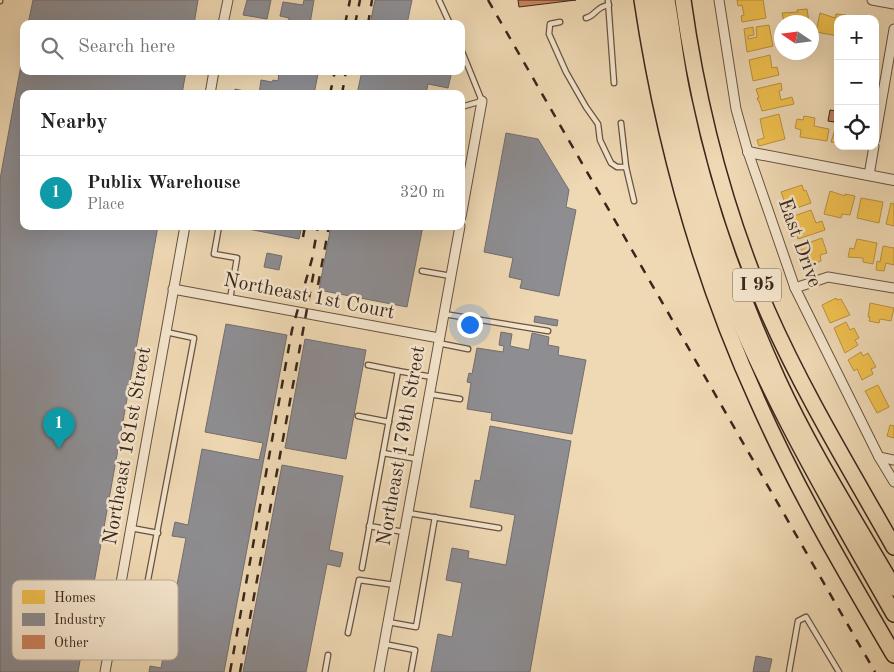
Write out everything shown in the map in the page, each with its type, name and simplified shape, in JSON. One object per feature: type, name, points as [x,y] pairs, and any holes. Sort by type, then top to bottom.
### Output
[{"type":"highway","name":"I 95","points":[[642,0],[672,157],[692,229],[726,326],[758,404],[785,459],[839,560],[894,655]]},
{"type":"highway","points":[[654,0],[666,73],[681,142],[713,256],[772,394],[796,441],[894,614]]},
{"type":"highway","points":[[667,0],[683,99],[701,173],[725,250],[779,381],[828,474],[894,588]]},
{"type":"highway","name":"I 95","points":[[682,0],[691,55],[708,135],[742,248],[799,376],[894,547]]},
{"type":"street","points":[[224,20],[228,0]]},
{"type":"street","name":"East Drive","points":[[719,0],[736,108],[748,152],[795,288],[879,457],[894,482]]},
{"type":"street","points":[[872,0],[894,4]]},
{"type":"street","points":[[879,117],[894,29]]},
{"type":"street","points":[[211,90],[213,75]]},
{"type":"street","points":[[466,166],[482,101]]},
{"type":"street","points":[[869,175],[873,150]]},
{"type":"street","points":[[748,152],[894,180]]},
{"type":"street","name":"Northeast 181st Street","points":[[122,580],[184,230]]},
{"type":"street","name":"Northeast 179th Street","points":[[379,672],[459,230]]},
{"type":"street","points":[[795,288],[828,277],[894,288]]},
{"type":"street","name":"Northeast 1st Court","points":[[173,289],[439,341]]},
{"type":"street","points":[[879,457],[894,460]]},
{"type":"lane","points":[[439,0],[448,20]]},
{"type":"lane","points":[[586,18],[608,3],[614,83]]},
{"type":"lane","points":[[560,22],[550,24],[549,34],[566,72],[586,108],[598,124],[600,140],[611,164],[617,167],[626,167]]},
{"type":"lane","points":[[465,59],[482,101],[465,105]]},
{"type":"lane","points":[[621,123],[626,167],[634,201]]},
{"type":"lane","points":[[218,230],[214,254],[237,258],[230,299]]},
{"type":"lane","points":[[422,271],[450,276]]},
{"type":"lane","points":[[444,314],[548,332]]},
{"type":"lane","points":[[149,580],[194,338],[166,332]]},
{"type":"lane","points":[[439,341],[468,349]]},
{"type":"lane","points":[[368,366],[432,377]]},
{"type":"lane","points":[[362,568],[398,371]]},
{"type":"lane","points":[[429,394],[460,399]]},
{"type":"lane","points":[[358,416],[389,422]]},
{"type":"lane","points":[[383,453],[417,459]]},
{"type":"lane","points":[[408,513],[498,528]]},
{"type":"lane","points":[[388,622],[416,628],[435,517]]},
{"type":"lane","points":[[370,526],[404,532]]},
{"type":"lane","points":[[131,528],[158,533]]},
{"type":"lane","points":[[348,633],[359,580],[394,585]]},
{"type":"lane","points":[[789,672],[798,621],[806,617],[839,672]]},
{"type":"lane","points":[[384,644],[415,650],[410,672]]},
{"type":"lane","points":[[325,672],[328,655]]},
{"type":"building: Homes","points":[[737,0],[763,0],[766,18],[742,22],[741,16],[744,15],[742,5],[738,6]]},
{"type":"building: Homes","points":[[807,9],[808,15],[782,15],[782,13],[798,12],[797,10]]},
{"type":"building: Homes","points":[[820,13],[834,18],[834,35],[819,33]]},
{"type":"building: Homes","points":[[769,25],[773,46],[747,52],[744,29],[753,27],[754,35],[748,36],[748,39],[757,37],[756,27]]},
{"type":"building: Homes","points":[[770,55],[772,68],[777,67],[779,75],[753,81],[749,60]]},
{"type":"building: Homes","points":[[781,83],[782,90],[779,91],[781,100],[792,97],[794,104],[762,111],[756,89]]},
{"type":"building: Homes","points":[[779,114],[785,139],[759,146],[757,140],[764,138],[760,119]]},
{"type":"building: Homes","points":[[804,116],[815,118],[814,126],[829,129],[827,141],[800,137],[801,130],[795,128],[797,119],[803,120]]},
{"type":"building: Homes","points":[[802,185],[811,203],[788,211],[781,192]]},
{"type":"building: Homes","points":[[830,191],[845,196],[845,194],[855,196],[850,215],[842,214],[841,218],[824,214]]},
{"type":"building: Homes","points":[[861,198],[883,202],[879,223],[857,218]]},
{"type":"building: Homes","points":[[891,203],[894,204],[894,226],[886,224]]},
{"type":"building: Homes","points":[[811,210],[816,223],[822,221],[825,230],[798,239],[791,217]]},
{"type":"building: Homes","points":[[822,238],[827,253],[820,255],[821,261],[807,266],[800,246]]},
{"type":"building: Homes","points":[[857,239],[877,243],[873,264],[863,262],[863,258],[848,257],[850,248],[854,249]]},
{"type":"building: Homes","points":[[883,246],[894,248],[894,265],[886,263],[884,271],[876,270],[877,261],[880,262]]},
{"type":"building: Homes","points":[[836,298],[837,300],[841,299],[850,315],[830,323],[822,305]]},
{"type":"building: Homes","points":[[870,303],[894,308],[891,321],[880,319],[879,323],[869,321]]},
{"type":"building: Homes","points":[[846,322],[850,330],[854,328],[859,338],[855,340],[858,345],[845,353],[834,328]]},
{"type":"building: Homes","points":[[861,352],[863,356],[868,353],[876,367],[871,369],[873,374],[862,380],[857,369],[854,371],[848,360]]},
{"type":"building: Homes","points":[[878,385],[889,407],[877,413],[865,391]]},
{"type":"building: Homes","points":[[890,425],[894,426],[894,438],[887,436]]},
{"type":"building: Industry","points":[[33,0],[198,0],[195,20],[29,20]]},
{"type":"building: Industry","points":[[247,0],[271,0],[267,19],[243,15]]},
{"type":"building: Industry","points":[[304,0],[314,0],[311,20],[289,20],[289,18],[280,16],[283,2],[303,5]]},
{"type":"building: Industry","points":[[375,0],[412,0],[408,20],[371,20]]},
{"type":"building: Industry","points":[[20,71],[20,75],[185,75],[183,90],[20,90],[20,230],[157,230],[95,580],[12,580],[12,660],[80,660],[78,672],[0,672],[0,179]]},
{"type":"building: Industry","points":[[279,75],[318,75],[315,90],[260,90],[261,80],[278,81]]},
{"type":"building: Industry","points":[[361,75],[451,75],[448,88],[428,84],[427,90],[358,90]]},
{"type":"building: Industry","points":[[506,133],[538,139],[569,190],[566,207],[576,210],[559,296],[520,288],[522,280],[509,277],[513,258],[484,252]]},
{"type":"building: Industry","points":[[253,230],[301,230],[299,239]]},
{"type":"building: Industry","points":[[330,230],[422,230],[407,307],[319,290]]},
{"type":"building: Industry","points":[[267,253],[282,256],[279,270],[264,267]]},
{"type":"building: Industry","points":[[535,316],[558,320],[557,326],[534,322]]},
{"type":"building: Industry","points":[[226,324],[287,335],[224,672],[149,672],[150,666],[161,668],[163,660],[178,660],[178,580],[186,538],[172,536],[175,522],[188,525],[202,449],[259,460],[263,443],[205,432]]},
{"type":"building: Industry","points":[[501,332],[512,334],[510,346],[529,350],[532,333],[549,337],[548,345],[559,347],[558,355],[586,360],[572,434],[491,420],[492,413],[467,409],[471,383],[467,382],[469,373],[472,374],[477,348],[503,352],[504,346],[499,345]]},
{"type":"building: Industry","points":[[305,339],[366,350],[346,459],[285,448]]},
{"type":"building: Industry","points":[[490,426],[571,441],[530,672],[431,672],[438,634],[452,637],[462,583],[446,580],[452,548],[469,551],[468,558],[506,565],[515,515],[470,507],[475,480],[480,481]]},
{"type":"building: Industry","points":[[282,465],[343,476],[329,550],[343,553],[340,567],[327,564],[306,672],[243,672]]},
{"type":"building: Industry","points":[[756,656],[772,659],[769,672],[753,672]]},
{"type":"building: Other","points":[[518,0],[576,0],[519,7]]},
{"type":"building: Other","points":[[830,110],[834,111],[834,122],[828,121]]},
{"type":"railway","points":[[346,20],[350,0]]},
{"type":"railway","points":[[356,20],[360,0]]},
{"type":"railway","points":[[369,20],[372,0]]},
{"type":"railway","points":[[488,0],[875,672]]},
{"type":"railway","points":[[331,90],[334,75]]},
{"type":"railway","points":[[343,90],[345,75]]},
{"type":"railway","points":[[303,237],[304,230]]},
{"type":"railway","points":[[230,672],[292,330],[312,259],[317,230]]},
{"type":"railway","points":[[318,285],[328,230]]},
{"type":"railway","points":[[240,672],[314,271]]},
{"type":"place","name":"Publix Warehouse","points":[[59,449]]}]
